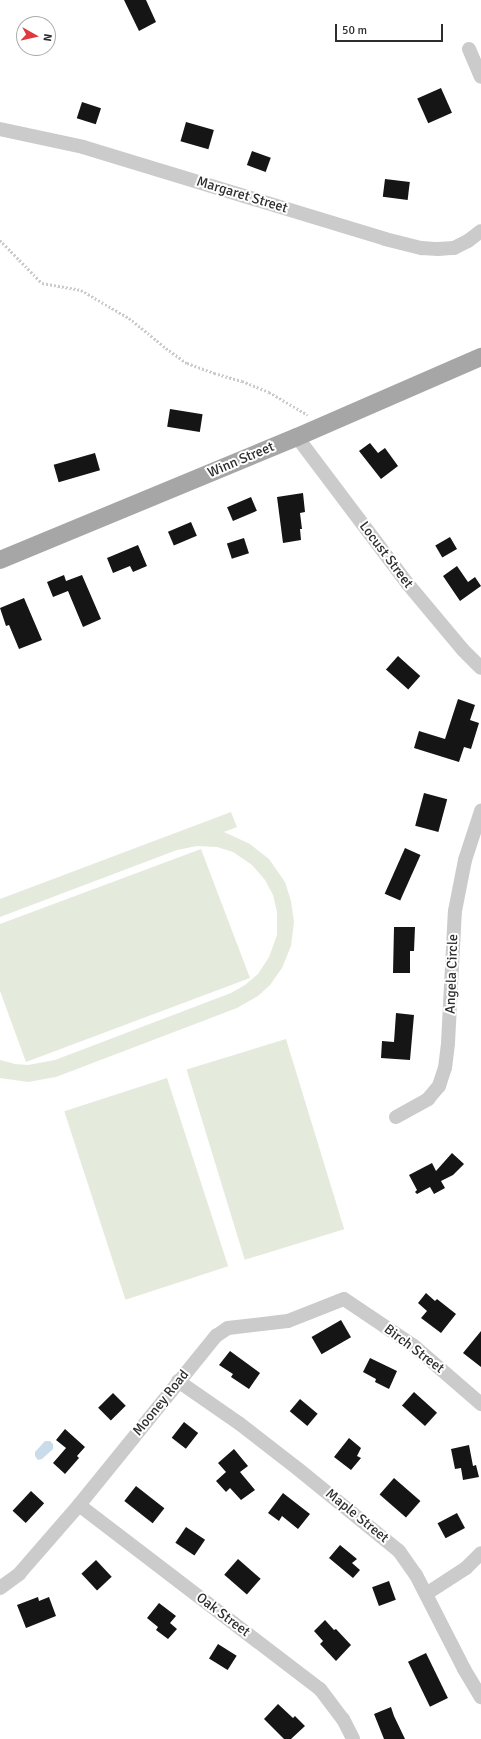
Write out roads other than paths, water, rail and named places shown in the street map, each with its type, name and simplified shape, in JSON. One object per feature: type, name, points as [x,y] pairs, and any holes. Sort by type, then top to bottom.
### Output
[{"type":"main road","name":"Winn Street","points":[[0,560],[297,437],[481,357]]},
{"type":"street","points":[[469,49],[481,77]]},
{"type":"street","name":"Margaret Street","points":[[0,130],[83,147],[385,239],[422,248],[454,248],[468,241],[481,231]]},
{"type":"street","name":"Locust Street","points":[[297,437],[407,583],[463,650],[481,668]]},
{"type":"street","name":"Angela Circle","points":[[396,1117],[428,1099],[439,1086],[445,1068],[448,1043],[455,911],[465,860],[481,811]]},
{"type":"street","name":"Mooney Road","points":[[0,1588],[20,1574],[79,1506],[178,1381],[221,1331],[235,1327],[288,1321],[344,1299]]},
{"type":"street","name":"Birch Street","points":[[344,1299],[414,1346],[481,1404]]},
{"type":"street","name":"Maple Street","points":[[178,1381],[275,1451],[389,1541],[406,1559],[426,1594],[464,1669],[481,1697]]},
{"type":"street","name":"Oak Street","points":[[79,1506],[320,1689],[342,1719],[353,1739]]},
{"type":"street","points":[[426,1594],[466,1568],[481,1553]]},
{"type":"water","points":[[45,1441],[50,1441],[53,1444],[53,1449],[42,1459],[38,1460],[35,1456],[35,1452]]}]
